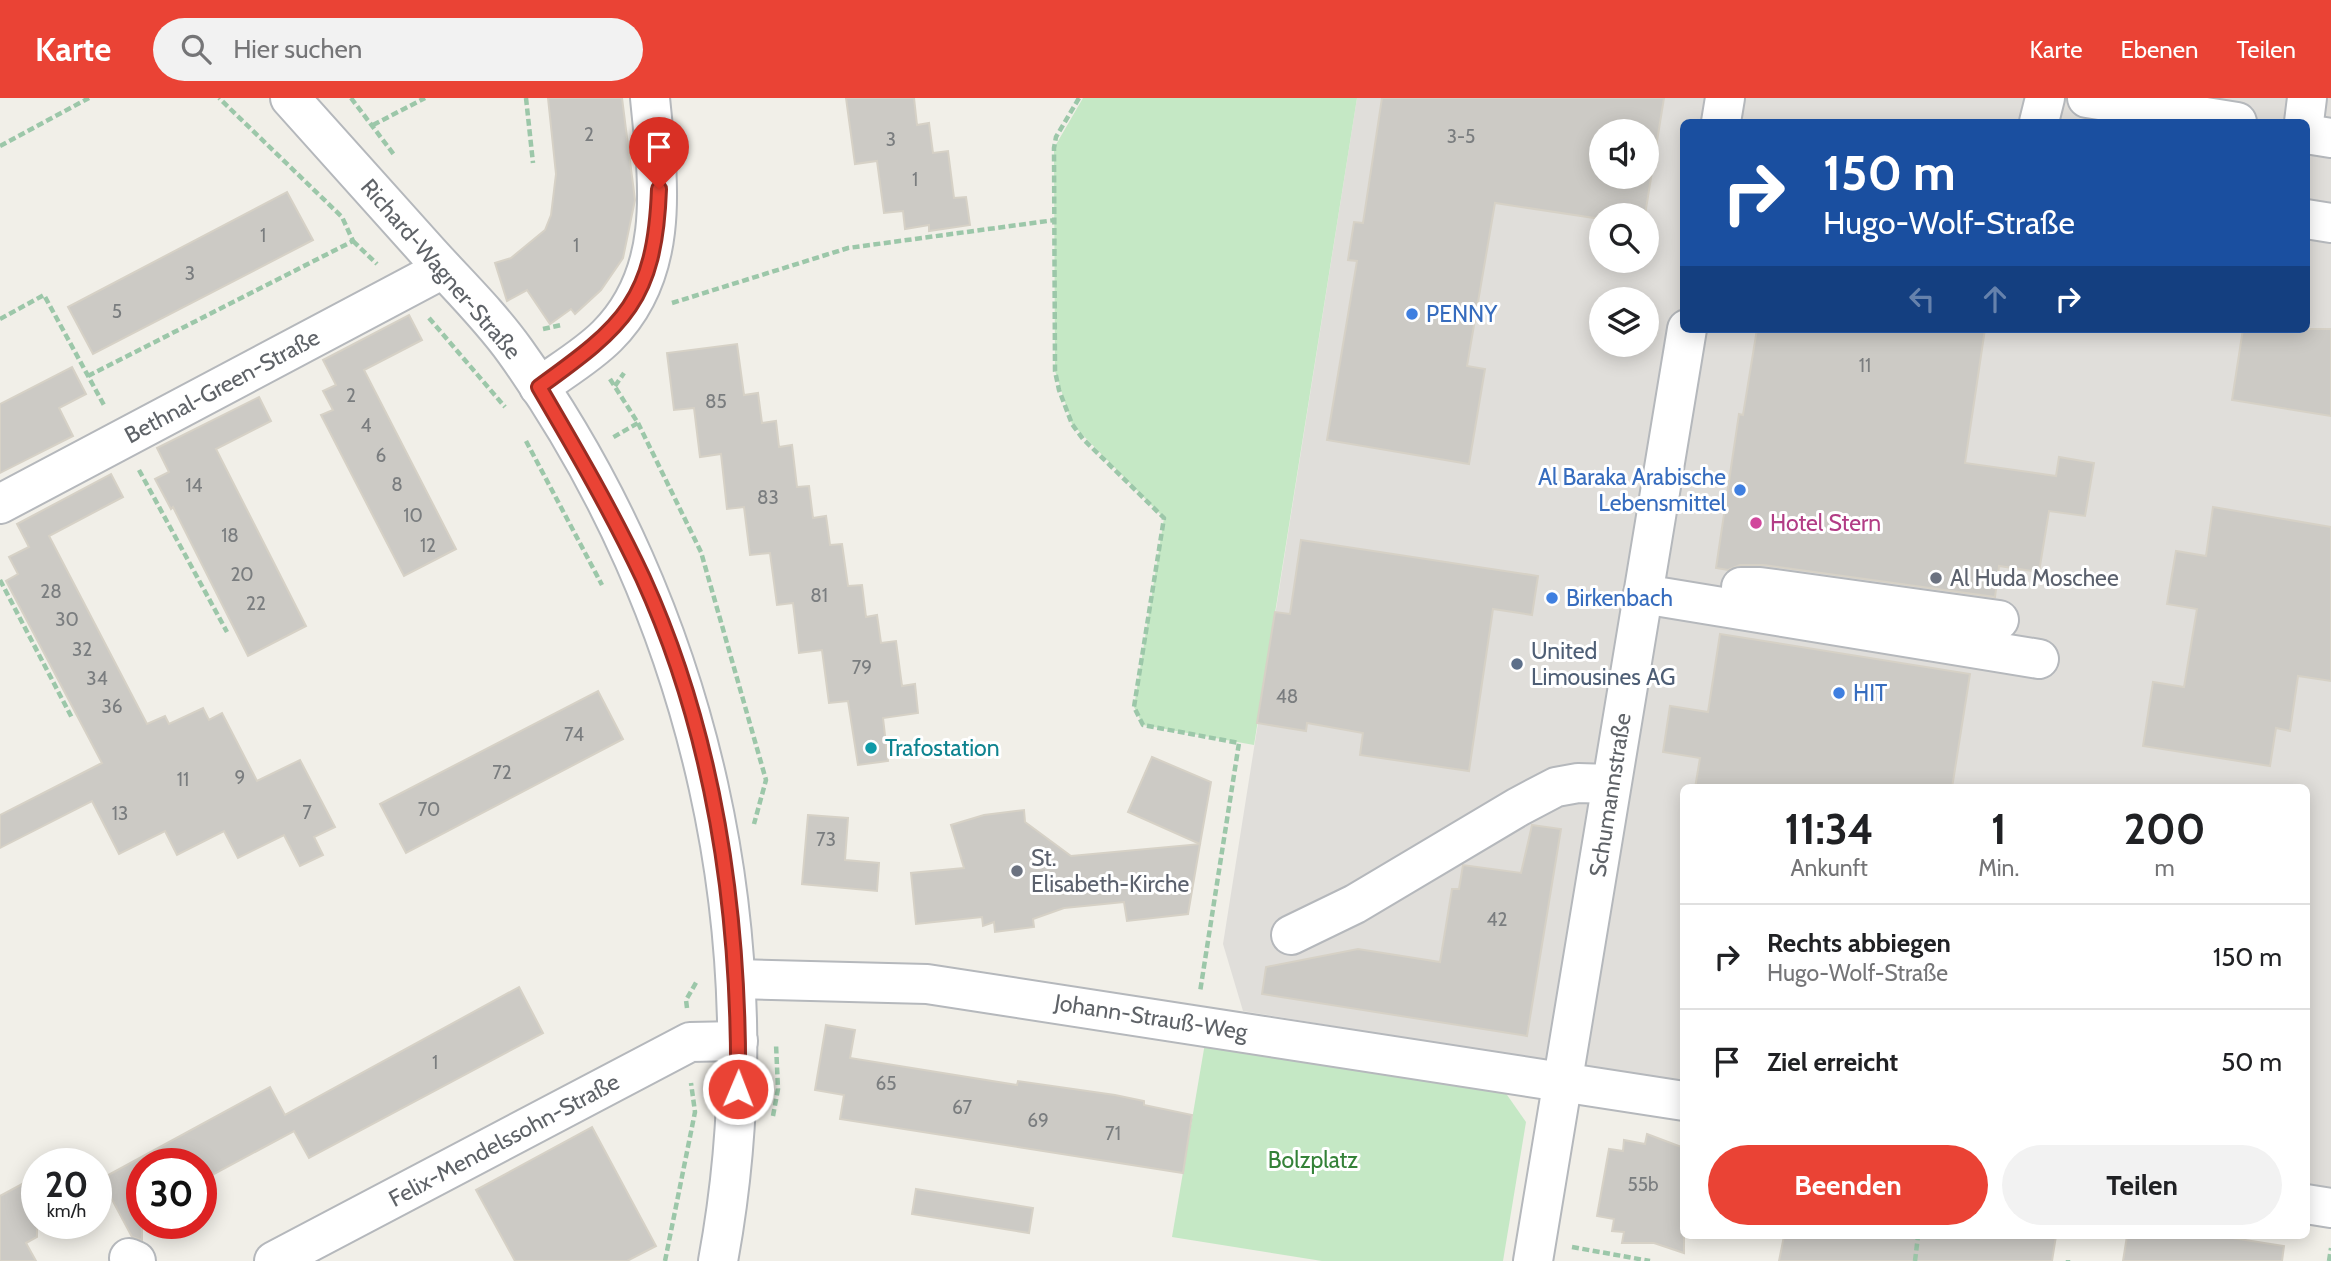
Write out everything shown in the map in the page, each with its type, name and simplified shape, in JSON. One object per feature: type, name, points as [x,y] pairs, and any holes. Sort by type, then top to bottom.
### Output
[{"type":"street","name":"Richard-Wagner-Straße","points":[[290,98],[499,330],[539,387],[610,512],[643,579],[666,636],[708,779],[729,894],[737,979],[734,1159],[718,1261]]},
{"type":"street","points":[[539,387],[607,336],[634,302],[645,278],[657,229],[659,189],[650,98]]},
{"type":"street","points":[[1722,119],[1725,98]]},
{"type":"street","points":[[2040,119],[2045,98]]},
{"type":"street","points":[[2087,98],[2218,119]]},
{"type":"street","points":[[2304,119],[2307,98]]},
{"type":"street","points":[[2310,135],[2331,138]]},
{"type":"street","points":[[2310,220],[2331,223]]},
{"type":"street","name":"Bethnal-Green-Straße","points":[[0,504],[443,268]]},
{"type":"street","name":"Schumannstraße","points":[[1535,1251],[1686,333]]},
{"type":"street","points":[[1645,583],[1714,588],[1760,587],[1999,620]]},
{"type":"street","points":[[1645,583],[2039,659]]},
{"type":"street","points":[[1290,935],[1355,904],[1556,787],[1578,783],[1611,785]]},
{"type":"street","name":"Johann-Strauß-Weg","points":[[737,979],[906,982],[1195,1024],[1680,1100]]},
{"type":"street","name":"Felix-Mendelssohn-Straße","points":[[274,1261],[690,1042],[738,1041]]},
{"type":"street","points":[[2310,1205],[2331,1208]]},
{"type":"path","points":[[0,146],[89,98]]},
{"type":"path","points":[[219,98],[342,217],[353,241],[405,289],[514,417]]},
{"type":"path","points":[[351,98],[373,125],[425,98]]},
{"type":"path","points":[[526,98],[533,163]]},
{"type":"path","points":[[1079,98],[1056,137],[1055,371],[1072,424],[1083,439],[1164,518],[1134,707],[1143,725],[1239,743],[1195,1024]]},
{"type":"path","points":[[668,304],[848,248],[1055,220]]},
{"type":"path","points":[[88,376],[353,241]]},
{"type":"path","points":[[615,386],[628,366]]},
{"type":"path","points":[[520,429],[607,596]]},
{"type":"path","points":[[0,580],[72,718]]},
{"type":"path","points":[[664,1261],[695,1112],[687,1000],[699,978]]},
{"type":"path","points":[[1915,1261],[1918,1239]]},
{"type":"path","points":[[2329,1261],[2331,1248]]},
{"type":"path","points":[[1535,1251],[1650,1261]]},
{"type":"shaded area","points":[[1357,98],[2331,98],[2331,1191],[2310,1188],[2310,784],[1680,784],[1680,1084],[1243,1011],[1223,944]]},
{"type":"green space","points":[[1083,98],[1357,98],[1254,745],[1143,725],[1134,707],[1164,518],[1072,424],[1055,371],[1054,148]]},
{"type":"green space","name":"Bolzplatz","points":[[1205,1043],[1505,1092],[1526,1122],[1503,1261],[1322,1261],[1172,1237]]},
{"type":"building","points":[[548,98],[622,98],[635,200],[623,258],[601,290],[575,314],[571,309],[550,324],[527,290],[507,301],[495,263],[511,258],[545,230],[551,215],[556,174]]},
{"type":"building","points":[[846,98],[914,98],[917,125],[929,123],[933,153],[948,151],[954,198],[966,197],[970,225],[929,231],[929,225],[905,229],[903,211],[884,213],[877,161],[855,164]]},
{"type":"building","points":[[1382,98],[1664,98],[1659,129],[1659,119],[1589,119],[1589,189],[1649,189],[1647,203],[1589,203],[1589,217],[1495,203],[1467,366],[1485,369],[1469,464],[1327,440],[1357,261],[1348,260],[1354,222],[1363,223]]},
{"type":"building","points":[[287,192],[313,240],[93,354],[68,307]]},
{"type":"building","points":[[409,315],[422,340],[364,370],[456,549],[404,576],[321,415],[333,410],[323,391],[336,385],[323,360]]},
{"type":"building","points":[[2310,329],[2331,329],[2331,416],[2232,400],[2242,333],[2310,333]]},
{"type":"building","points":[[1756,333],[1984,333],[1965,463],[2056,476],[2059,457],[2094,463],[2085,516],[2049,511],[2039,572],[1999,566],[1995,597],[1763,565],[1740,565],[1728,570],[1716,568],[1739,414],[1743,415]]},
{"type":"building","points":[[737,344],[744,395],[758,393],[762,423],[776,421],[779,447],[792,445],[797,487],[809,486],[813,518],[826,516],[830,545],[842,544],[848,586],[862,585],[866,617],[877,615],[881,643],[896,641],[902,686],[915,684],[918,713],[883,718],[888,761],[858,765],[848,701],[829,703],[822,650],[799,653],[793,603],[777,605],[770,553],[750,555],[744,507],[727,509],[721,454],[700,457],[694,408],[674,410],[667,353]]},
{"type":"building","points":[[72,367],[86,394],[59,408],[73,436],[0,473],[0,404]]},
{"type":"building","points":[[259,397],[271,421],[216,449],[306,626],[248,656],[173,507],[171,509],[155,479],[169,472],[157,448]]},
{"type":"building","points":[[111,474],[123,497],[49,536],[147,724],[165,716],[169,724],[203,708],[209,720],[222,713],[257,781],[300,760],[335,827],[314,837],[323,855],[300,866],[284,835],[238,858],[224,831],[177,855],[165,831],[119,854],[92,801],[0,848],[0,815],[102,763],[6,581],[18,574],[9,557],[29,547],[17,524]]},
{"type":"building","points":[[2213,507],[2331,527],[2331,681],[2298,676],[2290,731],[2276,728],[2270,766],[2143,746],[2153,682],[2184,687],[2197,609],[2167,604],[2176,551],[2206,556]]},
{"type":"building","points":[[1301,540],[1538,576],[1532,615],[1493,609],[1469,771],[1360,755],[1363,733],[1307,723],[1306,731],[1257,723],[1275,612],[1290,614]]},
{"type":"building","name":"HIT","points":[[1720,634],[1970,674],[1953,784],[1696,784],[1700,758],[1663,752],[1670,706],[1708,712]]},
{"type":"building","points":[[598,691],[623,739],[406,853],[380,804]]},
{"type":"building","points":[[1152,757],[1211,782],[1200,844],[1128,812]]},
{"type":"building","name":"St. Elisabeth-Kirche","points":[[1024,810],[1025,822],[1071,856],[1200,844],[1188,914],[1127,921],[1124,902],[1064,908],[1033,919],[1034,927],[995,932],[994,922],[983,926],[982,917],[916,924],[911,873],[964,868],[951,825],[984,815]]},
{"type":"building","points":[[808,815],[848,818],[845,860],[879,863],[877,891],[802,884]]},
{"type":"building","points":[[1532,825],[1561,829],[1527,1036],[1262,994],[1266,967],[1358,949],[1440,962],[1452,889],[1459,889],[1463,865],[1521,873]]},
{"type":"building","points":[[519,987],[543,1033],[309,1158],[294,1131],[217,1172],[217,1148],[158,1148],[270,1087],[285,1115]]},
{"type":"building","points":[[826,1025],[855,1030],[850,1058],[1017,1085],[1018,1081],[1115,1095],[1144,1101],[1144,1105],[1192,1115],[1183,1173],[840,1119],[844,1095],[815,1090]]},
{"type":"building","points":[[592,1127],[656,1246],[627,1261],[515,1261],[476,1190]]},
{"type":"building","points":[[1647,1134],[1680,1146],[1680,1239],[1684,1239],[1684,1253],[1654,1243],[1622,1243],[1624,1232],[1612,1231],[1614,1219],[1597,1216],[1609,1149],[1623,1151],[1624,1140],[1645,1144]]},
{"type":"building","points":[[126,1165],[126,1226],[112,1200],[112,1173]]},
{"type":"building","points":[[21,1185],[21,1239],[33,1239],[26,1243],[36,1261],[0,1261],[0,1196]]},
{"type":"building","points":[[916,1189],[1033,1208],[1029,1233],[912,1214]]},
{"type":"building","points":[[1783,1239],[2056,1239],[2052,1261],[1779,1261]]},
{"type":"building","points":[[2127,1239],[2239,1239],[2284,1246],[2282,1261],[2123,1261]]},
{"type":"place","name":"PENNY","points":[[1412,314]]},
{"type":"place","name":"Al Baraka Arabische Lebensmittel","points":[[1740,490]]},
{"type":"place","name":"Hotel Stern","points":[[1756,523]]},
{"type":"place","name":"Al Huda Moschee","points":[[1936,578]]},
{"type":"place","name":"Birkenbach","points":[[1552,598]]},
{"type":"place","name":"United Limousines AG","points":[[1517,664]]},
{"type":"place","name":"HIT","points":[[1839,693]]},
{"type":"place","name":"Trafostation","points":[[871,748]]},
{"type":"place","name":"St. Elisabeth-Kirche","points":[[1017,871]]},
{"type":"route","points":[[659,189],[657,229],[652,252],[645,278],[634,302],[607,336],[539,387],[610,512],[643,579],[666,636],[688,704],[708,779],[729,894],[737,979],[738,1089]]}]
